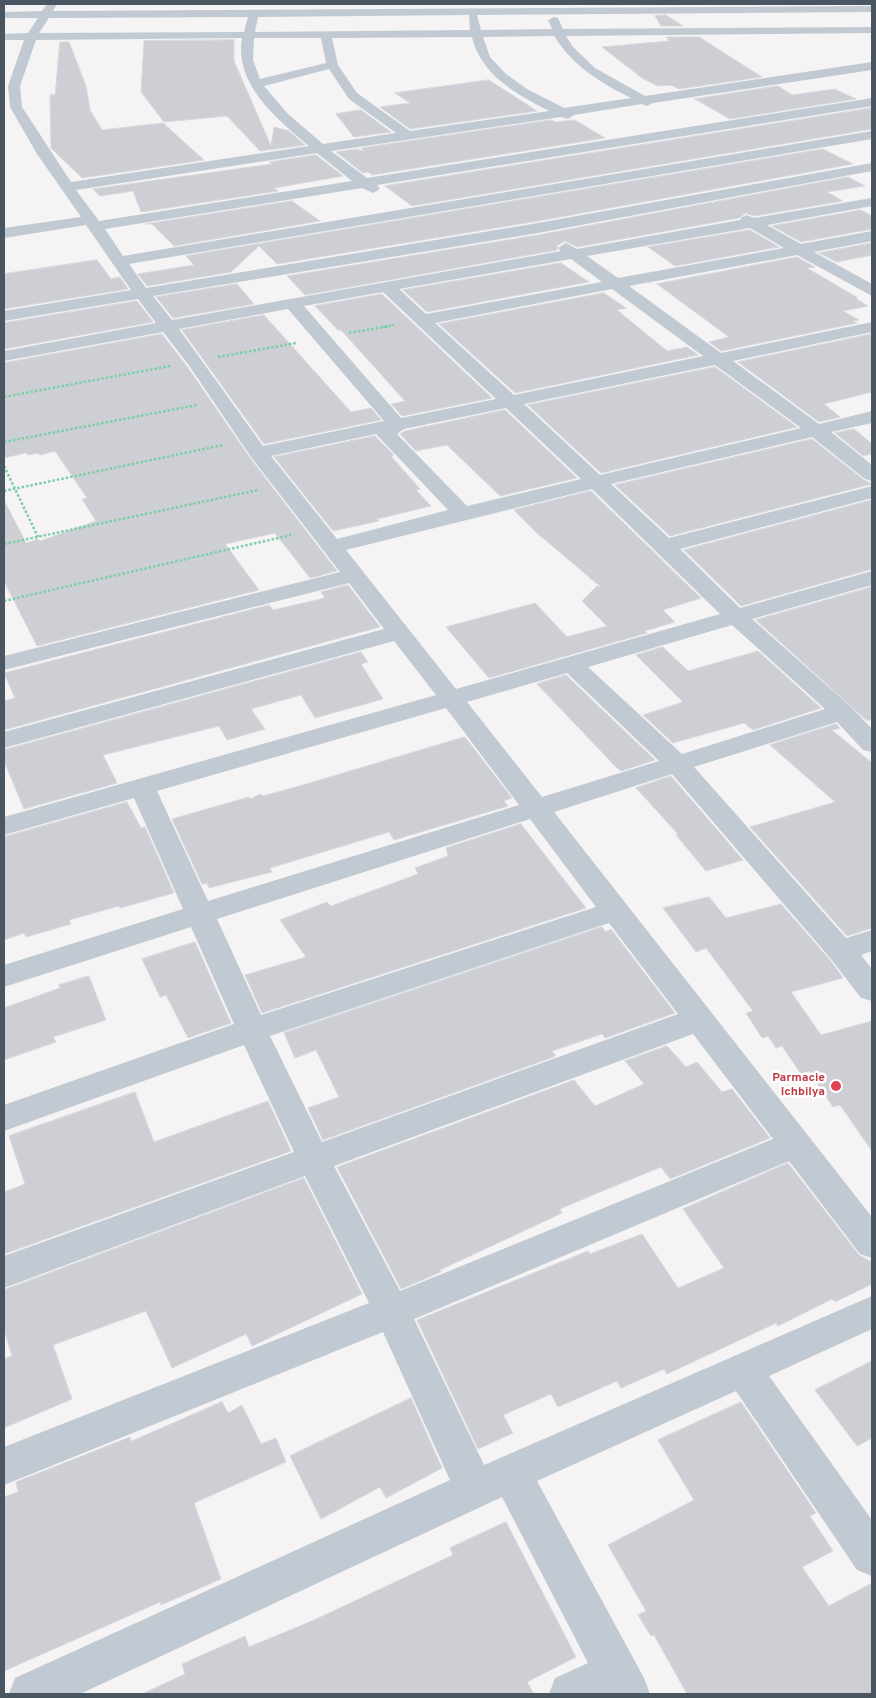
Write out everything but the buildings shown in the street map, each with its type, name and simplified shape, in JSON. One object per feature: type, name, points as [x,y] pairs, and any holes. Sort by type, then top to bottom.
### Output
[{"type":"street","points":[[774,6],[792,31],[808,42]]},
{"type":"street","points":[[4,15],[48,9],[774,6],[872,9]]},
{"type":"street","points":[[256,8],[248,35],[247,65],[256,84],[278,112],[364,182],[406,212]]},
{"type":"street","points":[[472,8],[476,34],[486,58],[502,75],[586,125]]},
{"type":"street","points":[[550,8],[557,33],[578,62],[607,82],[661,109]]},
{"type":"street","points":[[48,9],[31,37],[12,107],[66,187],[94,223],[141,292],[195,362],[254,447],[451,698],[872,1243]]},
{"type":"street","points":[[4,37],[872,30]]},
{"type":"street","points":[[326,34],[332,65],[353,96],[408,136]]},
{"type":"street","points":[[833,58],[849,69],[872,80]]},
{"type":"street","points":[[256,84],[332,65]]},
{"type":"street","points":[[66,187],[872,66]]},
{"type":"street","points":[[4,233],[94,223],[872,102]]},
{"type":"street","points":[[684,121],[699,130]]},
{"type":"street","points":[[602,134],[691,185],[753,224],[872,291]]},
{"type":"street","points":[[120,261],[872,135]]},
{"type":"street","points":[[820,144],[872,168]]},
{"type":"street","points":[[4,316],[538,228],[872,168]]},
{"type":"street","points":[[497,197],[816,430],[872,475]]},
{"type":"street","points":[[4,356],[292,303],[872,202]]},
{"type":"street","points":[[422,320],[872,236]]},
{"type":"street","points":[[387,287],[665,546],[736,617],[869,736]]},
{"type":"street","points":[[292,303],[397,425]]},
{"type":"street","points":[[254,447],[397,425],[872,327]]},
{"type":"street","points":[[332,547],[462,513],[872,417]]},
{"type":"street","points":[[397,425],[385,433],[462,513]]},
{"type":"street","points":[[665,546],[872,492]]},
{"type":"street","points":[[4,663],[355,575]]},
{"type":"street","points":[[4,826],[872,578]]},
{"type":"street","points":[[4,740],[399,632]]},
{"type":"street","points":[[571,664],[677,764],[841,951],[872,990]]},
{"type":"street","points":[[4,976],[842,712]]},
{"type":"street","points":[[142,786],[252,1030],[313,1158],[392,1311],[493,1481],[621,1683],[570,1694]]},
{"type":"street","points":[[4,1118],[252,1030],[615,911]]},
{"type":"street","points":[[841,951],[872,940]]},
{"type":"street","points":[[4,1272],[699,1019]]},
{"type":"street","points":[[4,1466],[392,1311],[796,1144]]},
{"type":"street","points":[[31,1694],[493,1481],[872,1312]]},
{"type":"street","points":[[743,1370],[872,1556]]},
{"type":"path","points":[[4,396],[195,362]]},
{"type":"path","points":[[4,442],[222,400]]},
{"type":"path","points":[[4,491],[254,447]]},
{"type":"path","points":[[4,466],[38,537]]},
{"type":"path","points":[[4,544],[283,485]]},
{"type":"path","points":[[4,601],[318,528]]},
{"type":"place","name":"Parmacie Ichbilya","points":[[836,1086]]}]
